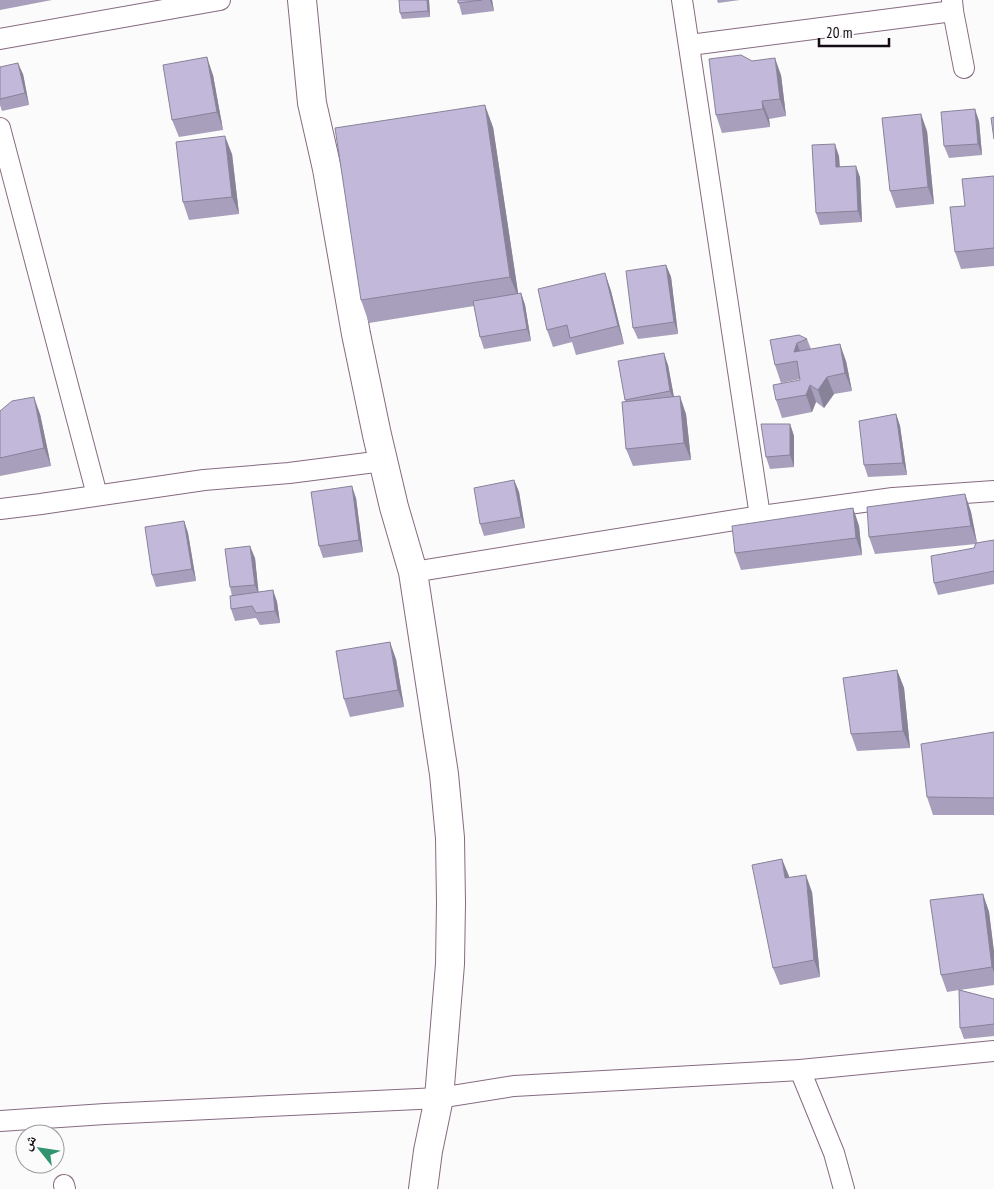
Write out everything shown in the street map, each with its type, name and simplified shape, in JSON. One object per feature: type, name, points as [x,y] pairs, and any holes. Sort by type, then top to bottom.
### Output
[{"type":"street","points":[[0,39],[220,0]]},
{"type":"street","points":[[302,0],[312,103],[327,169],[356,334],[383,461],[413,572],[444,774],[450,838],[450,964],[439,1098],[428,1151],[423,1189]]},
{"type":"street","points":[[682,0],[760,516]]},
{"type":"street","points":[[690,45],[953,5],[964,68]]},
{"type":"street","points":[[0,128],[97,495]]},
{"type":"street","points":[[0,509],[204,480],[289,473],[383,461]]},
{"type":"street","points":[[413,572],[760,516],[893,498],[994,491]]},
{"type":"street","points":[[0,1122],[114,1114],[439,1098],[514,1086],[800,1070],[994,1051]]},
{"type":"street","points":[[800,1070],[834,1153],[844,1189]]},
{"type":"building","points":[[399,0],[427,0],[428,11],[400,13]]},
{"type":"building","points":[[458,0],[482,0],[458,3]]},
{"type":"building","points":[[741,55],[752,61],[775,58],[780,99],[762,101],[763,109],[716,115],[709,59]]},
{"type":"building","points":[[207,57],[217,112],[172,120],[163,65]]},
{"type":"building","points":[[18,63],[25,93],[0,99],[0,67]]},
{"type":"building","points":[[485,105],[510,277],[361,300],[335,128]]},
{"type":"building","points":[[975,109],[978,144],[944,146],[941,112]]},
{"type":"building","points":[[921,114],[928,187],[890,191],[882,118]]},
{"type":"building","points":[[994,117],[994,139],[991,118]]},
{"type":"building","points":[[225,136],[232,197],[183,202],[176,142]]},
{"type":"building","points":[[835,144],[836,167],[856,166],[858,211],[816,213],[812,145]]},
{"type":"building","points":[[994,176],[994,248],[955,252],[950,207],[965,206],[962,179]]},
{"type":"building","points":[[666,265],[674,322],[633,328],[626,271]]},
{"type":"building","points":[[605,273],[618,326],[570,338],[567,325],[547,330],[538,289]]},
{"type":"building","points":[[521,293],[527,329],[480,337],[473,301]]},
{"type":"building","points":[[799,335],[807,339],[797,343],[794,352],[840,344],[845,373],[827,377],[818,390],[810,385],[806,395],[776,400],[773,385],[800,380],[797,361],[775,365],[770,340]]},
{"type":"building","points":[[664,353],[670,391],[625,400],[618,361]]},
{"type":"building","points":[[680,396],[684,443],[626,449],[622,402]]},
{"type":"building","points":[[34,397],[44,448],[0,458],[0,411],[12,401]]},
{"type":"building","points":[[896,414],[903,463],[864,465],[859,421]]},
{"type":"building","points":[[761,424],[790,424],[790,455],[766,457]]},
{"type":"building","points":[[514,480],[521,517],[480,524],[474,488]]},
{"type":"building","points":[[352,486],[359,540],[319,546],[311,492]]},
{"type":"building","points":[[965,494],[971,526],[869,537],[867,507]]},
{"type":"building","points":[[853,508],[856,538],[735,553],[732,526]]},
{"type":"building","points":[[184,521],[192,569],[152,575],[145,527]]},
{"type":"building","points":[[994,540],[994,571],[934,583],[931,556],[974,548],[976,543]]},
{"type":"building","points":[[250,546],[255,585],[230,587],[225,549]]},
{"type":"building","points":[[273,590],[275,611],[256,613],[252,606],[231,609],[230,596]]},
{"type":"building","points":[[390,642],[398,690],[344,699],[336,651]]},
{"type":"building","points":[[897,670],[903,731],[851,734],[843,678]]},
{"type":"building","points":[[994,732],[994,798],[927,797],[921,744]]},
{"type":"building","points":[[782,859],[785,878],[806,875],[814,960],[773,968],[752,865]]},
{"type":"building","points":[[983,894],[992,967],[941,975],[930,900]]},
{"type":"building","points":[[959,990],[994,999],[994,1024],[960,1028]]}]
